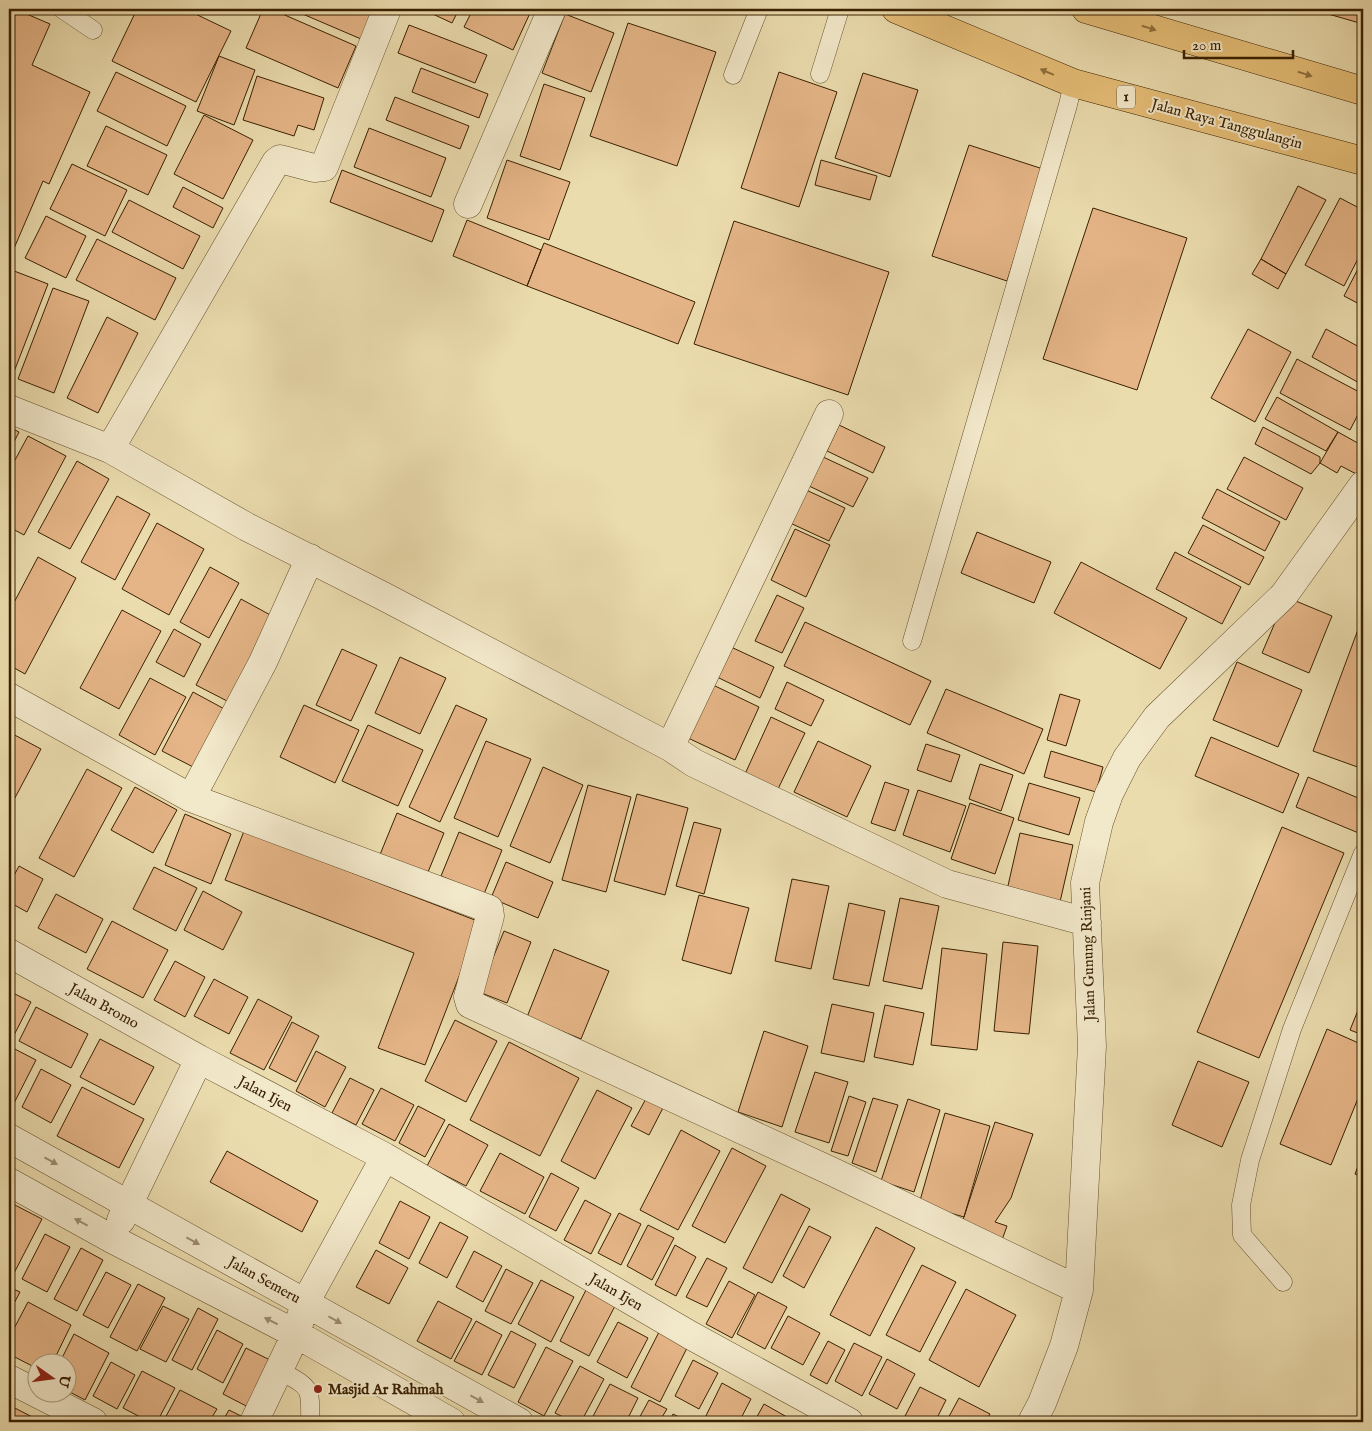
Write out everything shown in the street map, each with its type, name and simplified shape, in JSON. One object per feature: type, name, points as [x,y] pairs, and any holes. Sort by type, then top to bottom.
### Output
[{"type":"highway","name":"Jalan Raya Tanggulangin","points":[[896,9],[1073,83],[1363,161]]},
{"type":"highway","points":[[1086,9],[1363,91]]},
{"type":"street","points":[[110,449],[276,162],[280,159],[314,168],[324,167],[387,9]]},
{"type":"street","points":[[468,204],[552,9]]},
{"type":"street","points":[[9,409],[110,449],[247,527],[310,558],[670,747],[694,763],[946,884],[1087,922]]},
{"type":"street","points":[[670,747],[829,414]]},
{"type":"street","name":"Jalan Gunung Rinjani","points":[[1032,1422],[1042,1403],[1064,1346],[1079,1290],[1092,1046],[1085,883],[1099,822],[1109,794],[1127,758],[1156,717],[1284,595],[1363,485]]},
{"type":"street","points":[[191,798],[263,662],[310,558]]},
{"type":"street","points":[[9,697],[191,798],[489,909],[490,916],[468,997],[470,1004],[833,1172],[1079,1290]]},
{"type":"street","name":"Jalan Bromo","points":[[9,953],[198,1059]]},
{"type":"street","points":[[112,1239],[198,1059]]},
{"type":"street","name":"Jalan Ijen","points":[[198,1059],[385,1157],[690,1335],[848,1422]]},
{"type":"street","name":"Jalan Semeru","points":[[9,1138],[519,1422]]},
{"type":"street","points":[[254,1422],[296,1334],[305,1303],[385,1157]]},
{"type":"street","points":[[9,1182],[112,1239],[296,1334],[451,1422]]},
{"type":"street","points":[[9,1379],[83,1420]]},
{"type":"lane","points":[[62,9],[93,30]]},
{"type":"lane","points":[[733,75],[760,9]]},
{"type":"lane","points":[[820,74],[840,9]]},
{"type":"lane","points":[[912,641],[1073,83]]},
{"type":"lane","points":[[1283,1282],[1242,1235],[1241,1205],[1250,1160],[1292,1030],[1363,853]]},
{"type":"lane","points":[[279,1370],[305,1385],[310,1392],[310,1422]]},
{"type":"building","points":[[9,9],[15,9],[50,24],[32,65],[90,92],[49,184],[43,181],[12,253],[9,251]]},
{"type":"building","points":[[137,9],[185,9],[231,31],[196,102],[112,61]]},
{"type":"building","points":[[263,9],[271,9],[356,46],[338,88],[246,48]]},
{"type":"building","points":[[291,9],[373,9],[361,39]]},
{"type":"building","points":[[422,9],[459,9],[452,23]]},
{"type":"building","points":[[473,9],[527,9],[531,11],[513,50],[464,27]]},
{"type":"building","points":[[1311,9],[1363,9],[1363,24]]},
{"type":"building","points":[[565,14],[614,33],[591,92],[542,73]]},
{"type":"building","points":[[628,23],[716,52],[677,166],[590,136]]},
{"type":"building","points":[[409,25],[487,55],[475,83],[398,53]]},
{"type":"building","points":[[219,56],[255,70],[234,125],[197,111]]},
{"type":"building","points":[[421,68],[488,94],[479,118],[412,92]]},
{"type":"building","points":[[116,72],[186,106],[167,146],[97,111]]},
{"type":"building","points":[[779,72],[837,92],[799,207],[741,188]]},
{"type":"building","points":[[863,73],[918,90],[890,177],[835,158]]},
{"type":"building","points":[[257,76],[324,98],[314,130],[298,125],[294,136],[243,120]]},
{"type":"building","points":[[544,84],[585,98],[560,170],[520,156]]},
{"type":"building","points":[[395,97],[469,126],[460,149],[386,120]]},
{"type":"building","points":[[204,115],[253,140],[223,199],[174,174]]},
{"type":"building","points":[[106,126],[167,155],[148,195],[87,166]]},
{"type":"building","points":[[369,128],[446,158],[431,197],[354,167]]},
{"type":"building","points":[[969,145],[1043,169],[1007,281],[932,256]]},
{"type":"building","points":[[507,160],[570,182],[549,240],[487,218]]},
{"type":"building","points":[[821,160],[877,176],[870,200],[815,185]]},
{"type":"building","points":[[72,164],[127,190],[105,236],[50,209]]},
{"type":"building","points":[[342,170],[444,210],[432,242],[330,202]]},
{"type":"building","points":[[1298,186],[1326,200],[1286,274],[1261,259]]},
{"type":"building","points":[[183,187],[223,208],[213,228],[173,207]]},
{"type":"building","points":[[1340,198],[1363,210],[1363,249],[1344,286],[1305,265]]},
{"type":"building","points":[[129,200],[200,236],[183,269],[112,232]]},
{"type":"building","points":[[1093,208],[1187,238],[1137,390],[1043,359]]},
{"type":"building","points":[[46,216],[86,236],[66,278],[25,258]]},
{"type":"building","points":[[467,220],[541,250],[527,286],[453,256]]},
{"type":"building","points":[[734,221],[889,272],[848,395],[694,344]]},
{"type":"building","points":[[97,239],[176,278],[155,320],[76,280]]},
{"type":"building","points":[[544,243],[695,302],[678,344],[527,286]]},
{"type":"building","points":[[1261,259],[1286,274],[1278,289],[1252,274]]},
{"type":"building","points":[[1363,259],[1363,306],[1344,296]]},
{"type":"building","points":[[9,269],[48,284],[10,382],[9,382]]},
{"type":"building","points":[[53,288],[89,301],[54,393],[18,379]]},
{"type":"building","points":[[107,317],[138,333],[98,413],[67,398]]},
{"type":"building","points":[[1248,329],[1291,352],[1255,422],[1211,398]]},
{"type":"building","points":[[1326,329],[1363,349],[1363,385],[1312,357]]},
{"type":"building","points":[[1297,359],[1363,394],[1363,405],[1350,430],[1280,393]]},
{"type":"building","points":[[1277,397],[1338,432],[1326,451],[1265,419]]},
{"type":"building","points":[[839,425],[885,447],[873,473],[827,451]]},
{"type":"building","points":[[9,427],[19,432],[9,452]]},
{"type":"building","points":[[1263,427],[1320,457],[1320,463],[1311,474],[1255,444]]},
{"type":"building","points":[[1338,432],[1363,446],[1362,477],[1341,466],[1337,473],[1320,463]]},
{"type":"building","points":[[28,436],[66,456],[24,535],[9,527],[9,471]]},
{"type":"building","points":[[821,456],[868,478],[853,507],[807,485]]},
{"type":"building","points":[[1244,457],[1303,488],[1286,520],[1227,489]]},
{"type":"building","points":[[77,461],[109,479],[70,549],[38,532]]},
{"type":"building","points":[[804,489],[845,508],[829,541],[788,522]]},
{"type":"building","points":[[1217,489],[1280,522],[1265,551],[1202,518]]},
{"type":"building","points":[[117,496],[150,514],[115,580],[81,562]]},
{"type":"building","points":[[157,523],[204,549],[169,615],[122,589]]},
{"type":"building","points":[[1203,525],[1264,557],[1249,585],[1188,553]]},
{"type":"building","points":[[795,529],[830,545],[806,597],[771,580]]},
{"type":"building","points":[[977,532],[1051,562],[1034,603],[961,573]]},
{"type":"building","points":[[1175,552],[1241,587],[1222,624],[1156,589]]},
{"type":"building","points":[[38,557],[76,578],[25,674],[9,665],[9,612]]},
{"type":"building","points":[[1081,562],[1187,618],[1160,669],[1054,613]]},
{"type":"building","points":[[210,567],[239,583],[209,638],[180,622]]},
{"type":"building","points":[[777,595],[804,608],[782,653],[755,641]]},
{"type":"building","points":[[1286,597],[1332,616],[1309,673],[1262,653]]},
{"type":"building","points":[[241,599],[274,617],[229,702],[196,685]]},
{"type":"building","points":[[122,610],[161,631],[119,709],[80,688]]},
{"type":"building","points":[[1363,616],[1363,769],[1313,751]]},
{"type":"building","points":[[805,622],[931,681],[910,725],[784,666]]},
{"type":"building","points":[[174,629],[201,644],[184,677],[156,662]]},
{"type":"building","points":[[731,647],[774,667],[760,698],[717,677]]},
{"type":"building","points":[[342,649],[377,665],[351,721],[316,705]]},
{"type":"building","points":[[400,657],[446,678],[420,734],[375,713]]},
{"type":"building","points":[[1237,662],[1302,690],[1278,747],[1213,720]]},
{"type":"building","points":[[150,678],[186,697],[155,755],[119,735]]},
{"type":"building","points":[[787,682],[824,700],[811,726],[775,709]]},
{"type":"building","points":[[713,685],[759,707],[735,760],[688,738]]},
{"type":"building","points":[[946,689],[1043,729],[1024,774],[927,733]]},
{"type":"building","points":[[193,692],[230,712],[199,770],[162,751]]},
{"type":"building","points":[[1060,694],[1080,700],[1066,746],[1047,740]]},
{"type":"building","points":[[304,705],[359,730],[335,783],[280,757]]},
{"type":"building","points":[[456,705],[487,719],[440,822],[409,807]]},
{"type":"building","points":[[771,717],[805,733],[778,789],[745,774]]},
{"type":"building","points":[[368,725],[423,750],[398,806],[342,781]]},
{"type":"building","points":[[9,732],[41,749],[9,809]]},
{"type":"building","points":[[1211,737],[1299,774],[1283,813],[1195,776]]},
{"type":"building","points":[[486,741],[531,759],[498,837],[454,818]]},
{"type":"building","points":[[818,741],[871,766],[847,817],[794,792]]},
{"type":"building","points":[[926,744],[960,755],[951,782],[917,770]]},
{"type":"building","points":[[1051,751],[1103,767],[1096,792],[1044,777]]},
{"type":"building","points":[[980,764],[1013,775],[1001,811],[969,799]]},
{"type":"building","points":[[543,767],[583,785],[550,863],[510,846]]},
{"type":"building","points":[[87,769],[122,788],[74,877],[39,858]]},
{"type":"building","points":[[1308,777],[1363,800],[1363,830],[1361,834],[1296,807]]},
{"type":"building","points":[[885,782],[909,790],[895,831],[871,823]]},
{"type":"building","points":[[1029,783],[1080,798],[1069,835],[1018,820]]},
{"type":"building","points":[[588,785],[631,797],[606,892],[562,880]]},
{"type":"building","points":[[135,787],[177,810],[153,853],[111,830]]},
{"type":"building","points":[[918,790],[966,806],[950,852],[903,835]]},
{"type":"building","points":[[637,794],[688,808],[665,895],[614,881]]},
{"type":"building","points":[[970,803],[1014,818],[995,874],[951,859]]},
{"type":"building","points":[[397,813],[444,833],[426,877],[379,857]]},
{"type":"building","points":[[185,814],[231,834],[211,884],[165,865]]},
{"type":"building","points":[[694,822],[721,829],[704,894],[676,886]]},
{"type":"building","points":[[1282,827],[1344,853],[1259,1058],[1197,1032]]},
{"type":"building","points":[[244,831],[480,922],[425,1065],[378,1048],[414,953],[225,880]]},
{"type":"building","points":[[459,832],[502,850],[484,894],[441,876]]},
{"type":"building","points":[[1020,833],[1073,845],[1060,902],[1007,890]]},
{"type":"building","points":[[506,862],[553,882],[538,918],[491,898]]},
{"type":"building","points":[[19,866],[43,879],[27,912],[9,902],[9,885]]},
{"type":"building","points":[[154,867],[197,888],[176,931],[133,909]]},
{"type":"building","points":[[792,879],[829,886],[811,969],[775,961]]},
{"type":"building","points":[[203,891],[242,912],[223,950],[184,930]]},
{"type":"building","points":[[56,894],[103,919],[86,953],[38,928]]},
{"type":"building","points":[[699,895],[749,908],[731,974],[682,960]]},
{"type":"building","points":[[900,898],[939,906],[922,989],[883,981]]},
{"type":"building","points":[[849,903],[885,911],[869,986],[833,979]]},
{"type":"building","points":[[112,921],[168,950],[143,998],[87,969]]},
{"type":"building","points":[[504,931],[531,942],[507,1003],[479,992]]},
{"type":"building","points":[[1003,942],[1038,946],[1029,1034],[994,1031]]},
{"type":"building","points":[[942,948],[987,954],[977,1050],[931,1045]]},
{"type":"building","points":[[554,949],[609,971],[581,1039],[527,1017]]},
{"type":"building","points":[[175,961],[205,977],[185,1017],[154,1000]]},
{"type":"building","points":[[214,979],[248,997],[229,1034],[194,1016]]},
{"type":"building","points":[[9,991],[31,1002],[11,1041],[9,1039]]},
{"type":"building","points":[[1363,998],[1363,1035],[1350,1030]]},
{"type":"building","points":[[258,999],[292,1017],[264,1070],[230,1053]]},
{"type":"building","points":[[832,1004],[874,1013],[864,1062],[821,1053]]},
{"type":"building","points":[[885,1005],[924,1013],[913,1065],[874,1057]]},
{"type":"building","points":[[36,1007],[88,1034],[71,1068],[19,1041]]},
{"type":"building","points":[[455,1020],[497,1041],[466,1102],[425,1081]]},
{"type":"building","points":[[292,1022],[319,1036],[296,1082],[269,1068]]},
{"type":"building","points":[[1327,1029],[1363,1045],[1363,1086],[1331,1165],[1280,1144]]},
{"type":"building","points":[[764,1031],[808,1046],[782,1127],[738,1112]]},
{"type":"building","points":[[100,1039],[154,1067],[134,1105],[80,1077]]},
{"type":"building","points":[[509,1042],[579,1078],[540,1156],[470,1120]]},
{"type":"building","points":[[9,1046],[36,1060],[10,1111],[9,1110]]},
{"type":"building","points":[[316,1051],[346,1067],[325,1107],[296,1091]]},
{"type":"building","points":[[1198,1061],[1249,1082],[1222,1147],[1172,1125]]},
{"type":"building","points":[[41,1069],[71,1085],[51,1123],[22,1107]]},
{"type":"building","points":[[815,1072],[848,1082],[829,1143],[795,1132]]},
{"type":"building","points":[[350,1078],[374,1090],[356,1125],[332,1113]]},
{"type":"building","points":[[82,1087],[144,1119],[119,1168],[57,1136]]},
{"type":"building","points":[[381,1088],[414,1105],[395,1141],[362,1124]]},
{"type":"building","points":[[597,1090],[632,1108],[595,1179],[561,1161]]},
{"type":"building","points":[[648,1095],[665,1104],[649,1135],[631,1126]]},
{"type":"building","points":[[849,1096],[866,1102],[848,1156],[831,1151]]},
{"type":"building","points":[[873,1098],[898,1105],[876,1172],[852,1163]]},
{"type":"building","points":[[908,1099],[940,1110],[914,1192],[881,1181]]},
{"type":"building","points":[[418,1106],[445,1120],[425,1157],[399,1143]]},
{"type":"building","points":[[945,1113],[990,1126],[964,1217],[919,1204]]},
{"type":"building","points":[[995,1122],[1033,1134],[1011,1198],[995,1222],[1007,1226],[1002,1240],[961,1226]]},
{"type":"building","points":[[449,1124],[488,1145],[466,1186],[427,1166]]},
{"type":"building","points":[[681,1130],[720,1151],[678,1230],[640,1210]]},
{"type":"building","points":[[732,1148],[766,1166],[725,1243],[692,1226]]},
{"type":"building","points":[[227,1151],[318,1201],[302,1232],[210,1182]]},
{"type":"building","points":[[500,1153],[544,1177],[525,1214],[480,1191]]},
{"type":"building","points":[[1363,1153],[1363,1178],[1355,1174]]},
{"type":"building","points":[[551,1173],[579,1188],[556,1231],[529,1217]]},
{"type":"building","points":[[781,1194],[810,1209],[772,1283],[743,1268]]},
{"type":"building","points":[[585,1200],[611,1214],[591,1254],[564,1240]]},
{"type":"building","points":[[400,1201],[430,1217],[409,1259],[379,1243]]},
{"type":"building","points":[[13,1204],[42,1219],[12,1277],[9,1276],[9,1212]]},
{"type":"building","points":[[619,1213],[641,1224],[621,1265],[598,1253]]},
{"type":"building","points":[[440,1222],[468,1237],[447,1278],[419,1263]]},
{"type":"building","points":[[648,1225],[674,1238],[652,1280],[627,1266]]},
{"type":"building","points":[[809,1226],[831,1237],[804,1288],[783,1276]]},
{"type":"building","points":[[876,1227],[915,1248],[870,1336],[830,1315]]},
{"type":"building","points":[[45,1234],[70,1247],[47,1292],[22,1279]]},
{"type":"building","points":[[675,1245],[696,1257],[676,1296],[655,1285]]},
{"type":"building","points":[[81,1248],[103,1260],[77,1311],[54,1299]]},
{"type":"building","points":[[376,1250],[408,1268],[389,1304],[356,1287]]},
{"type":"building","points":[[474,1251],[502,1266],[483,1302],[456,1287]]},
{"type":"building","points":[[707,1258],[727,1268],[707,1307],[686,1297]]},
{"type":"building","points":[[922,1265],[956,1282],[920,1352],[886,1335]]},
{"type":"building","points":[[506,1269],[533,1283],[511,1324],[485,1311]]},
{"type":"building","points":[[106,1272],[131,1285],[108,1328],[83,1315]]},
{"type":"building","points":[[541,1280],[574,1297],[551,1342],[518,1324]]},
{"type":"building","points":[[729,1281],[755,1295],[732,1338],[706,1324]]},
{"type":"building","points":[[138,1284],[165,1298],[137,1351],[110,1337]]},
{"type":"building","points":[[9,1287],[20,1292],[9,1313]]},
{"type":"building","points":[[966,1289],[1016,1315],[979,1387],[929,1360]]},
{"type":"building","points":[[586,1290],[615,1306],[589,1356],[560,1341]]},
{"type":"building","points":[[758,1292],[787,1307],[765,1349],[737,1334]]},
{"type":"building","points":[[438,1301],[472,1319],[451,1359],[417,1341]]},
{"type":"building","points":[[28,1302],[71,1325],[57,1354],[28,1354],[28,1364],[9,1354],[9,1338]]},
{"type":"building","points":[[163,1306],[189,1319],[166,1362],[140,1349]]},
{"type":"building","points":[[198,1308],[218,1319],[192,1370],[172,1360]]},
{"type":"building","points":[[788,1316],[820,1333],[803,1365],[771,1348]]},
{"type":"building","points":[[476,1321],[502,1335],[482,1375],[454,1361]]},
{"type":"building","points":[[618,1322],[648,1338],[627,1378],[597,1362]]},
{"type":"building","points":[[217,1330],[243,1344],[223,1383],[197,1369]]},
{"type":"building","points":[[511,1331],[536,1344],[514,1388],[488,1375]]},
{"type":"building","points":[[659,1332],[687,1348],[660,1402],[631,1387]]},
{"type":"building","points":[[74,1334],[109,1353],[85,1400],[78,1396],[78,1354],[64,1354]]},
{"type":"building","points":[[828,1341],[845,1350],[827,1384],[810,1375]]},
{"type":"building","points":[[854,1343],[882,1357],[862,1396],[835,1381]]},
{"type":"building","points":[[546,1347],[573,1361],[544,1416],[518,1402]]},
{"type":"building","points":[[246,1348],[274,1362],[250,1408],[223,1394]]},
{"type":"building","points":[[887,1359],[915,1374],[897,1409],[869,1394]]},
{"type":"building","points":[[693,1360],[718,1373],[699,1409],[675,1396]]},
{"type":"building","points":[[111,1362],[135,1375],[117,1409],[93,1396]]},
{"type":"building","points":[[580,1366],[604,1379],[581,1422],[573,1422],[555,1413]]},
{"type":"building","points":[[142,1371],[175,1388],[157,1422],[150,1422],[123,1408]]},
{"type":"building","points":[[722,1383],[751,1399],[739,1422],[703,1422]]},
{"type":"building","points":[[610,1384],[638,1398],[626,1422],[590,1422]]},
{"type":"building","points":[[920,1387],[946,1400],[935,1422],[908,1422],[903,1420]]},
{"type":"building","points":[[180,1390],[217,1409],[209,1422],[163,1422]]},
{"type":"building","points":[[959,1398],[990,1414],[985,1422],[946,1422]]},
{"type":"building","points":[[649,1400],[667,1409],[659,1422],[637,1422]]},
{"type":"building","points":[[764,1404],[794,1421],[754,1422]]},
{"type":"building","points":[[9,1405],[42,1422],[9,1422]]},
{"type":"building","points":[[229,1410],[245,1418],[243,1422],[222,1422]]},
{"type":"building","points":[[673,1414],[689,1422],[669,1422]]},
{"type":"place","name":"Masjid Ar Rahmah","points":[[318,1389]]}]
